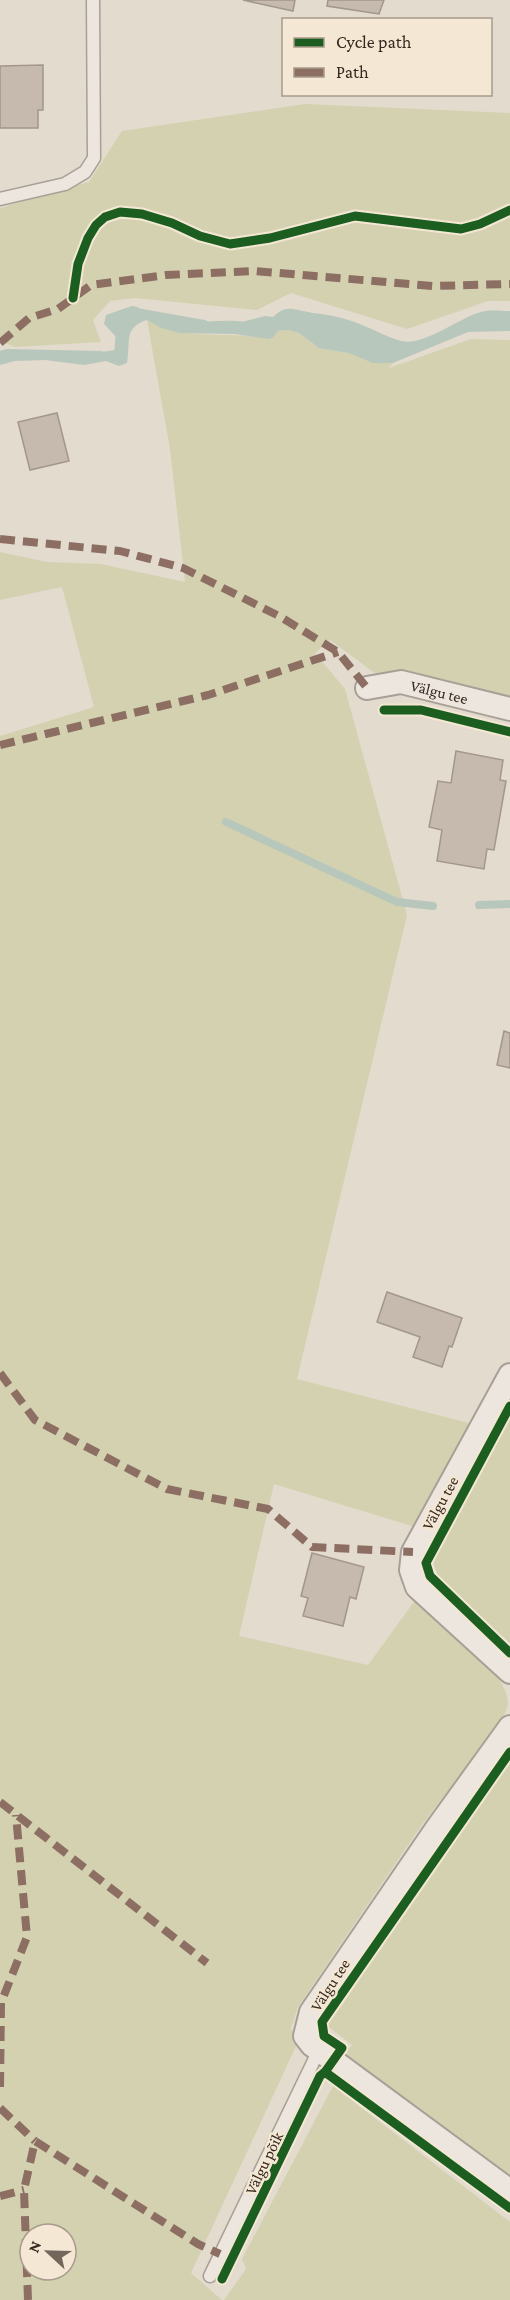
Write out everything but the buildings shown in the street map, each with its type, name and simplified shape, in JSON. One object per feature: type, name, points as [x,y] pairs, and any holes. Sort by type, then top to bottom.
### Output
[{"type":"street","name":"Välgu tee","points":[[367,688],[401,682],[510,709]]},
{"type":"street","name":"Välgu tee","points":[[510,1375],[413,1552],[411,1570],[417,1587],[510,1672]]},
{"type":"street","name":"Välgu tee","points":[[510,1727],[311,2012],[305,2036],[312,2045],[510,2191]]},
{"type":"lane","points":[[0,199],[65,184],[85,172],[94,158],[93,0]]},
{"type":"lane","name":"Välgu põik","points":[[210,2276],[320,2050]]},
{"type":"shaded area","points":[[305,104],[510,113],[510,301],[488,301],[407,329],[291,293],[257,310],[135,298],[110,301],[93,320],[101,342],[15,347],[0,341],[0,208],[89,182],[122,131]]},
{"type":"shaded area","points":[[132,306],[153,316],[173,321],[237,321],[257,324],[269,322],[284,310],[294,309],[344,319],[401,341],[410,342],[430,336],[469,316],[489,311],[510,311],[510,331],[468,332],[393,363],[373,363],[349,353],[319,348],[299,333],[288,330],[278,331],[273,338],[268,339],[235,334],[180,333],[161,328],[147,320],[139,323],[131,331],[127,363],[119,366],[106,361],[84,365],[45,360],[15,361],[0,365],[0,354],[41,354],[63,357],[116,350],[120,347],[121,342],[104,324],[106,315]]},
{"type":"shaded area","points":[[147,320],[176,331],[268,339],[273,338],[278,331],[288,330],[299,333],[319,348],[350,353],[373,362],[393,363],[389,368],[471,339],[510,340],[510,699],[399,671],[376,674],[330,640],[315,653],[345,689],[407,915],[297,1379],[473,1424],[415,1527],[274,1484],[239,1636],[368,1665],[416,1599],[486,1662],[506,1691],[508,1704],[501,1721],[421,1826],[298,2007],[291,2028],[297,2044],[191,2273],[222,2300],[0,2300],[0,736],[94,707],[62,587],[0,600],[0,552],[47,562],[101,564],[185,582],[170,449]]},
{"type":"shaded area","points":[[510,1416],[510,1643],[440,1580],[433,1563]]},
{"type":"shaded area","points":[[510,1761],[510,2178],[344,2056],[352,2045],[325,2024]]},
{"type":"shaded area","points":[[333,2086],[510,2222],[510,2300],[224,2300],[246,2269],[242,2259]]},
{"type":"waterway","points":[[142,313],[204,324]]},
{"type":"waterway","points":[[242,326],[265,320],[280,322]]},
{"type":"waterway","points":[[118,355],[120,329]]},
{"type":"waterway","points":[[0,355],[7,353],[100,355]]},
{"type":"waterway","points":[[226,822],[397,902],[433,906]]},
{"type":"waterway","points":[[479,905],[510,904]]},
{"type":"marked path","points":[[0,343],[29,318],[58,309],[91,285],[166,275],[255,271],[433,286],[510,284]]},
{"type":"marked path","points":[[0,539],[120,551],[183,568],[279,616],[338,652],[367,688]]},
{"type":"marked path","points":[[0,745],[208,695],[338,652]]},
{"type":"marked path","points":[[0,1373],[35,1420],[167,1489],[268,1509],[312,1547],[413,1552]]},
{"type":"marked path","points":[[0,1802],[207,1963]]},
{"type":"marked path","points":[[0,2087],[1,2003],[27,1937],[16,1815]]},
{"type":"marked path","points":[[0,2108],[35,2141]]},
{"type":"marked path","points":[[28,2300],[24,2190],[35,2141],[198,2244],[220,2254]]},
{"type":"marked path","points":[[0,2196],[24,2190]]},
{"type":"cycle path","points":[[73,298],[78,264],[88,238],[96,225],[105,217],[120,212],[142,214],[172,223],[200,236],[230,244],[270,238],[355,216],[461,229],[480,224],[510,210]]},
{"type":"cycle path","points":[[384,710],[421,710],[510,732]]},
{"type":"cycle path","points":[[510,1406],[426,1563],[430,1576],[510,1653]]},
{"type":"cycle path","points":[[510,1752],[322,2022],[324,2036],[342,2048],[325,2072],[510,2208]]},
{"type":"cycle path","points":[[222,2279],[320,2076],[325,2072]]}]
